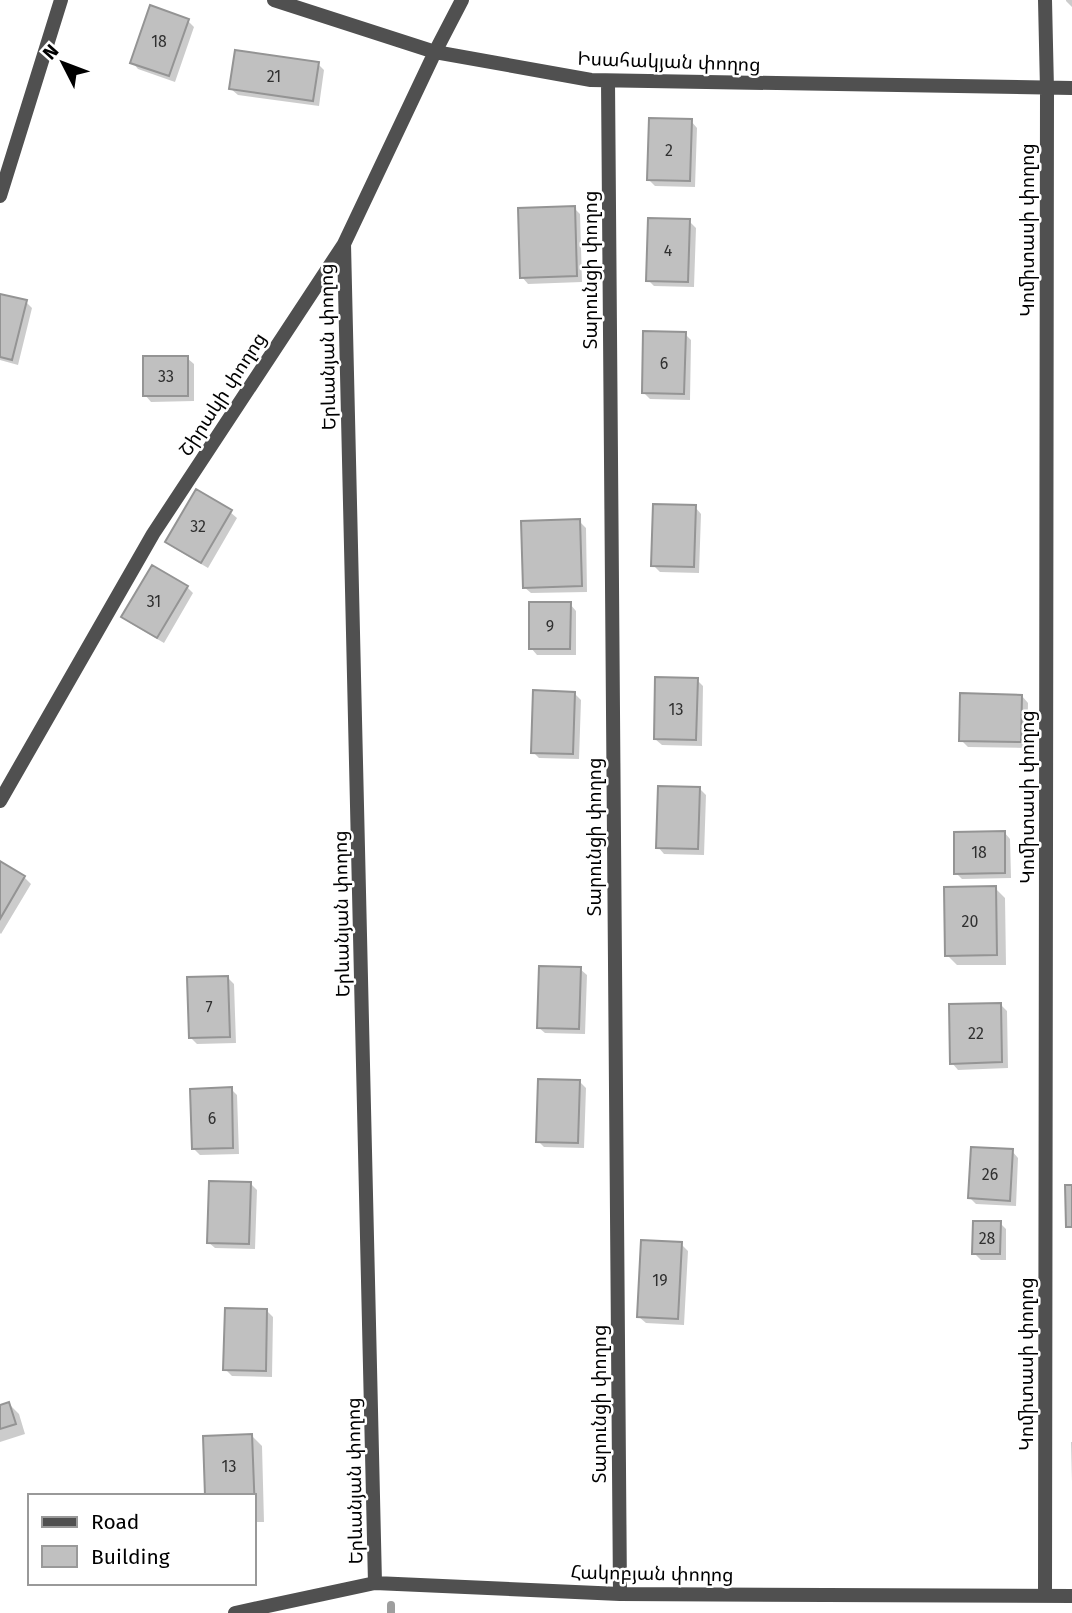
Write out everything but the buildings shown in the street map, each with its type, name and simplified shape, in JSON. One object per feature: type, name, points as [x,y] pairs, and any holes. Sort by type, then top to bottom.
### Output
[{"type":"street","points":[[0,196],[61,0]]},
{"type":"street","name":"Իսահակյան փողոց","points":[[274,0],[435,52],[591,80],[1072,88]]},
{"type":"street","name":"Շիրակի փողոց","points":[[0,801],[153,534],[344,244],[461,0]]},
{"type":"street","name":"Կոմիտասի փողոց","points":[[1045,0],[1045,1595]]},
{"type":"street","name":"Տարունցի փողոց","points":[[608,81],[620,1594]]},
{"type":"street","name":"Երևանյան փողոց","points":[[344,244],[375,1583]]},
{"type":"street","name":"Հակոբյան փողոց","points":[[235,1613],[375,1583],[620,1594],[1072,1596]]},
{"type":"waterway","points":[[391,1605],[391,1613]]}]
